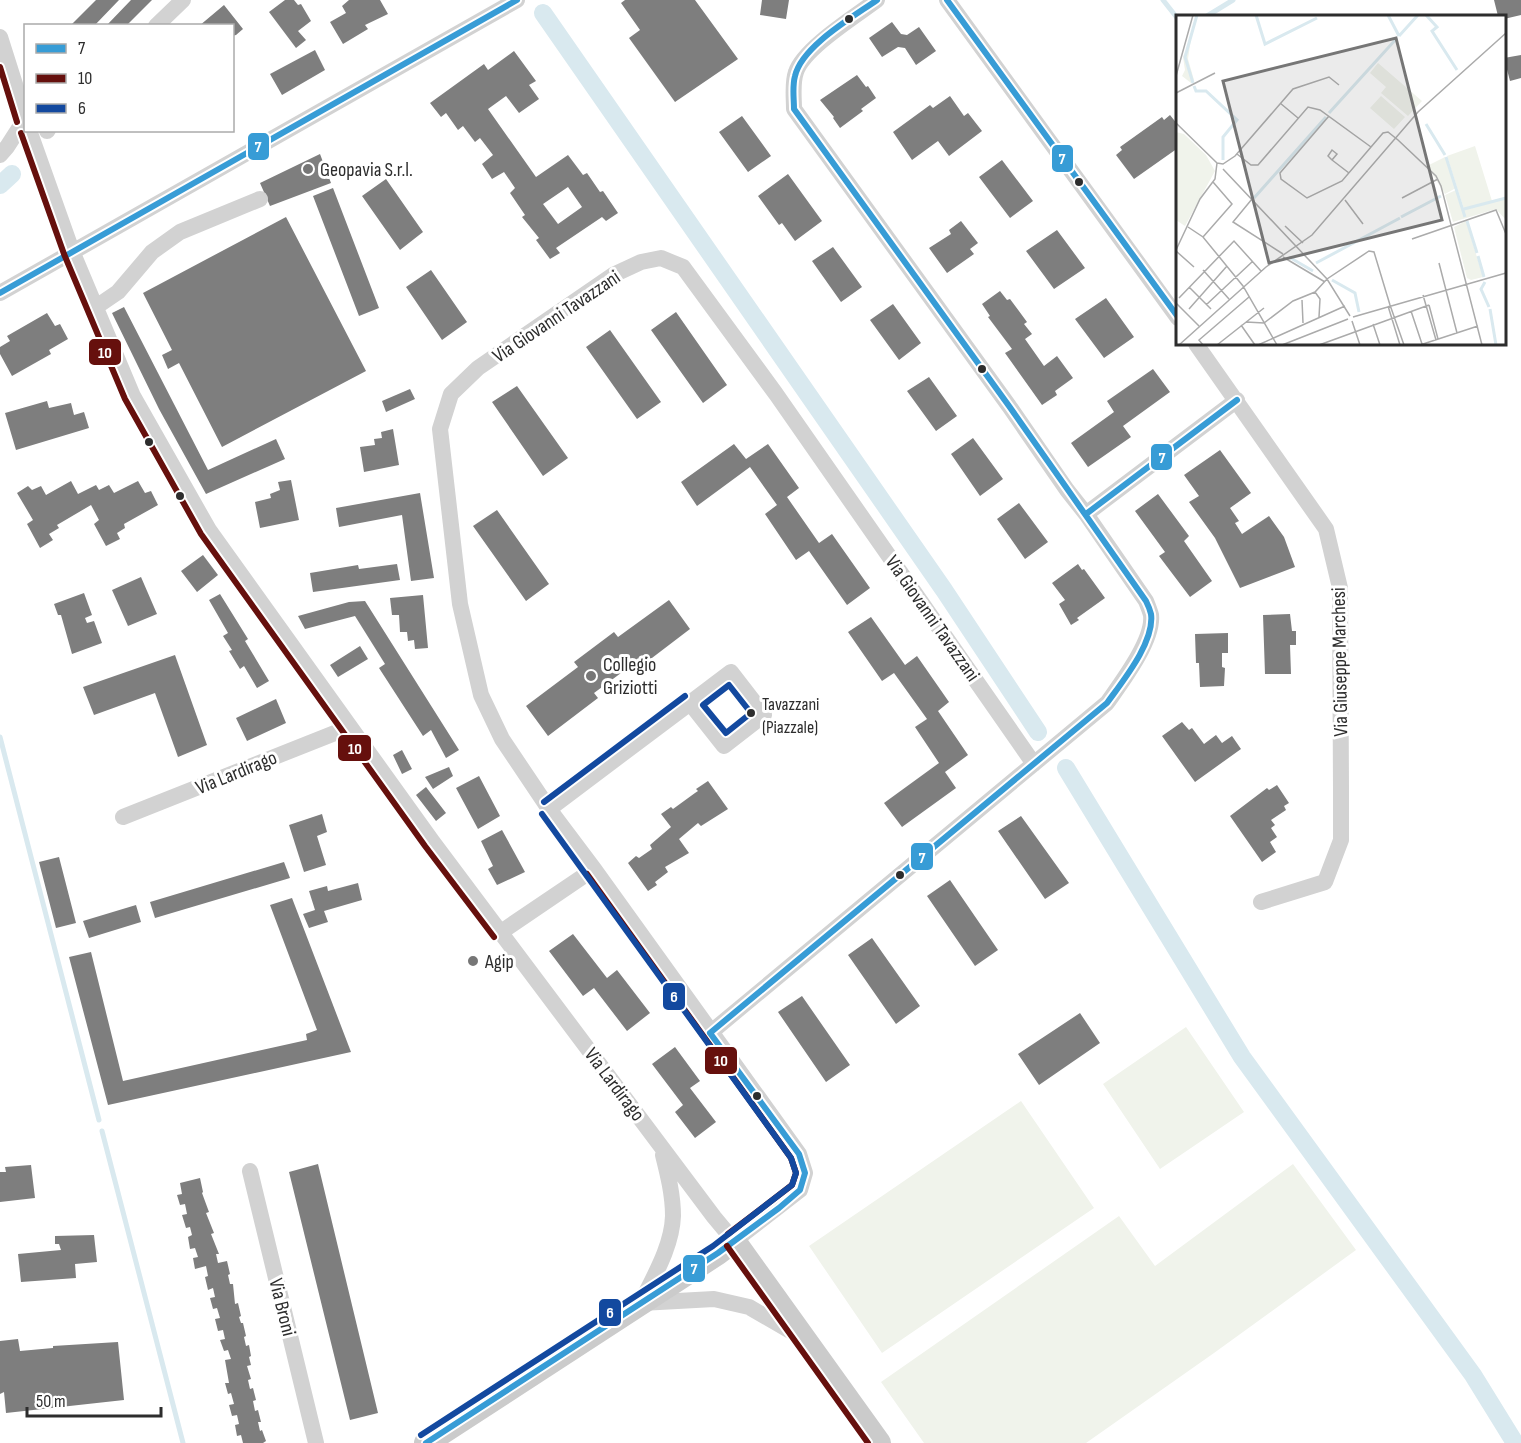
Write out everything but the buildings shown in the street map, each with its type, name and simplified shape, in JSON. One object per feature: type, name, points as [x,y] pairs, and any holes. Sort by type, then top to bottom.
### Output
[{"type":"street","points":[[158,24],[183,0]]},
{"type":"street","points":[[0,293],[517,0]]},
{"type":"street","points":[[710,1032],[1107,703],[1129,672],[1145,642],[1151,616],[1146,601],[1086,514],[794,109],[793,93],[796,71],[808,52],[877,0]]},
{"type":"street","points":[[947,0],[1176,315]]},
{"type":"street","points":[[0,38],[24,116]]},
{"type":"street","points":[[0,155],[8,147],[24,121]]},
{"type":"street","name":"Via Lardirago","points":[[30,132],[72,251],[133,396],[209,530],[350,727],[734,1241],[879,1443]]},
{"type":"street","points":[[96,307],[118,292],[152,252],[180,232],[260,199]]},
{"type":"street","name":"Via Giovanni Tavazzani","points":[[734,1241],[800,1191],[805,1173],[798,1154],[549,809],[502,739],[481,695],[460,604],[440,429],[452,394],[478,368],[613,275],[641,262],[661,258],[683,267],[777,394],[1034,764]]},
{"type":"street","name":"Via Giuseppe Marchesi","points":[[1197,345],[1326,529],[1340,588],[1341,840],[1325,882],[1261,902]]},
{"type":"street","points":[[1086,514],[1237,400]]},
{"type":"street","points":[[549,809],[731,672],[764,715],[724,746],[690,703]]},
{"type":"street","name":"Via Lardirago","points":[[123,817],[350,727]]},
{"type":"street","points":[[501,932],[594,869]]},
{"type":"street","points":[[641,1303],[666,1251],[673,1217],[670,1184],[661,1146]]},
{"type":"street","name":"Via Broni","points":[[250,1171],[316,1443]]},
{"type":"street","points":[[426,1443],[734,1241]]},
{"type":"street","points":[[641,1303],[714,1299],[749,1307],[806,1340]]},
{"type":"shaded area","points":[[1186,1027],[1244,1112],[1160,1169],[1103,1084]]},
{"type":"shaded area","points":[[1021,1101],[1094,1208],[882,1353],[809,1246]]},
{"type":"shaded area","points":[[1293,1164],[1356,1250],[1086,1443],[924,1443],[881,1382],[1119,1216],[1155,1266]]},
{"type":"waterway","points":[[1163,0],[1176,16]]},
{"type":"waterway","points":[[1209,15],[1233,0]]},
{"type":"waterway","points":[[543,13],[944,590],[1038,732]]},
{"type":"waterway","points":[[0,185],[12,174]]},
{"type":"waterway","points":[[0,737],[99,1120]]},
{"type":"waterway","points":[[1066,768],[1242,1057],[1473,1375],[1515,1443]]},
{"type":"waterway","points":[[102,1131],[183,1443]]},
{"type":"transit line","name":"7","points":[[0,293],[517,0]]},
{"type":"transit line","name":"7","points":[[710,1033],[1107,703],[1143,649],[1151,625],[1151,614],[1146,601],[1009,406],[794,109],[795,76],[807,54],[830,33],[877,0]]},
{"type":"transit line","name":"7","points":[[947,0],[1176,314]]},
{"type":"transit line","name":"10","points":[[0,67],[17,122]]},
{"type":"transit line","name":"10","points":[[21,133],[64,254],[125,399],[201,534],[425,846],[494,937]]},
{"type":"transit line","name":"7","points":[[1086,514],[1237,400]]},
{"type":"transit line","name":"6","points":[[729,685],[751,713],[726,733],[703,705],[729,685]]},
{"type":"transit line","name":"6","points":[[544,802],[685,696]]},
{"type":"transit line","name":"6","points":[[421,1435],[713,1246],[792,1185],[796,1173],[791,1158],[542,814]]},
{"type":"transit line","name":"10","points":[[587,874],[791,1158],[796,1173],[792,1185],[728,1234]]},
{"type":"transit line","name":"7","points":[[426,1443],[718,1253],[800,1190],[805,1173],[799,1154],[710,1033]]},
{"type":"transit line","name":"10","points":[[727,1246],[868,1443]]},
{"type":"place","name":"Geopavia S.r.l.","points":[[308,169]]},
{"type":"place","name":"Collegio Griziotti","points":[[591,676]]},
{"type":"place","name":"Tavazzani (Piazzale)","points":[[751,713]]},
{"type":"place","name":"Agip","points":[[473,961]]}]
